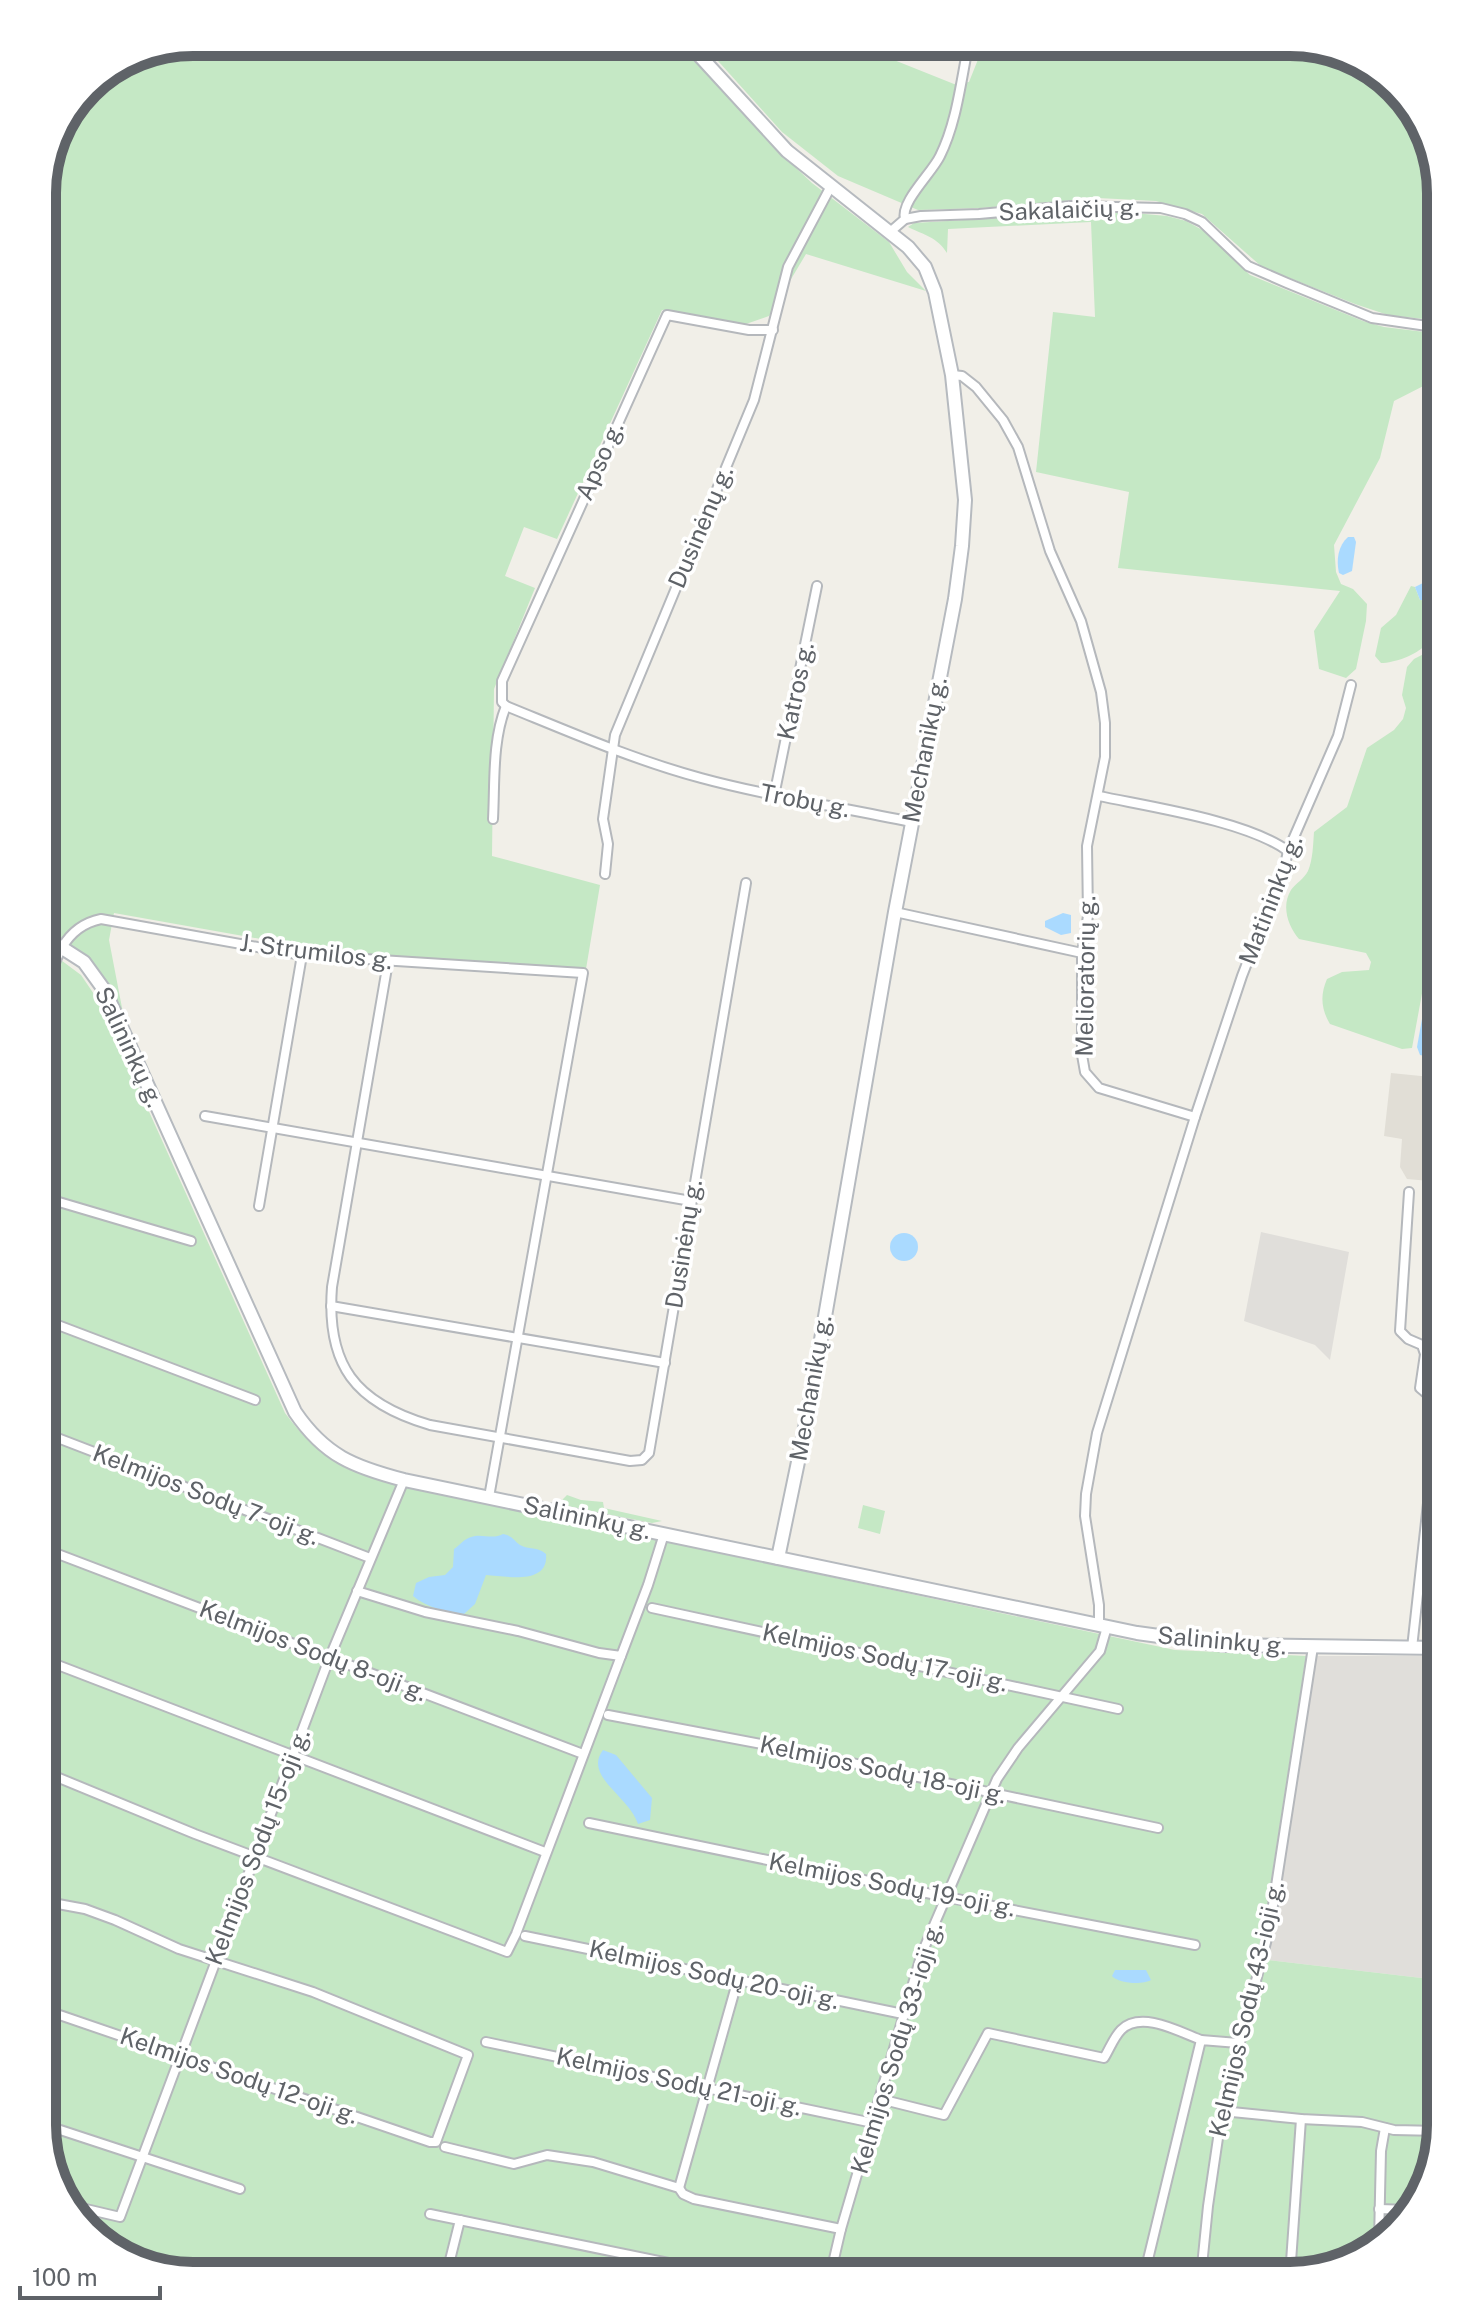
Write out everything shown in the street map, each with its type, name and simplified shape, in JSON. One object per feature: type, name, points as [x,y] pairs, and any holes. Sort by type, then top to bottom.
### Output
[{"type":"main road","name":"Mechanikų g.","points":[[699,56],[762,127],[830,188],[914,253],[931,278],[952,375],[965,500],[962,546],[809,1409],[778,1558]]},
{"type":"main road","name":"Salininkų g.","points":[[56,943],[84,962],[105,991],[295,1412],[317,1440],[343,1460],[404,1480],[1103,1626],[1198,1642],[1427,1648]]},
{"type":"street","points":[[890,232],[905,219],[904,207],[940,157],[954,116],[966,56]]},
{"type":"street","name":"Dusinėnų g.","points":[[605,874],[608,844],[603,819],[615,735],[754,400],[788,267],[830,188]]},
{"type":"street","name":"Sakalaičių g.","points":[[905,219],[1099,204],[1161,208],[1202,222],[1248,266],[1372,318],[1427,326]]},
{"type":"street","name":"Apso g.","points":[[493,819],[496,755],[501,718],[506,706],[501,696],[502,681],[667,315],[749,330],[773,330]]},
{"type":"street","name":"Melioratorių g.","points":[[952,375],[962,376],[976,387],[1011,432],[1050,551],[1081,621],[1101,692],[1105,757],[1087,846],[1088,916],[1082,953],[1082,1055],[1085,1072],[1099,1088],[1195,1117]]},
{"type":"street","name":"Katros g.","points":[[774,796],[817,586]]},
{"type":"street","name":"Matininkų g.","points":[[1195,1117],[1288,851],[1338,736],[1351,685]]},
{"type":"street","points":[[506,706],[613,750]]},
{"type":"street","name":"Trobų g.","points":[[613,750],[699,778],[911,822]]},
{"type":"street","points":[[1099,796],[1173,811],[1263,835],[1288,851]]},
{"type":"street","name":"Dusinėnų g.","points":[[388,962],[331,1306],[331,1332],[341,1362],[366,1394],[385,1408],[408,1418],[430,1425],[630,1461],[642,1460],[649,1453],[746,883]]},
{"type":"street","points":[[895,912],[1082,953]]},
{"type":"street","name":"J. Strumilos g.","points":[[62,947],[74,930],[101,919],[302,955],[583,973],[546,1176]]},
{"type":"street","points":[[56,960],[62,947]]},
{"type":"street","points":[[259,1206],[302,955]]},
{"type":"street","points":[[205,1116],[691,1201]]},
{"type":"street","points":[[1103,1626],[1085,1516],[1097,1433],[1195,1117]]},
{"type":"street","points":[[489,1497],[546,1176]]},
{"type":"street","points":[[1409,1192],[1400,1331],[1408,1339],[1422,1345],[1425,1354],[1420,1388],[1427,1394]]},
{"type":"street","points":[[56,1201],[191,1241]]},
{"type":"street","points":[[331,1306],[665,1363]]},
{"type":"street","points":[[56,1324],[255,1400]]},
{"type":"street","name":"Kelmijos Sodų 7-oji g.","points":[[56,1437],[370,1558]]},
{"type":"street","name":"Kelmijos Sodų 15-oji g.","points":[[85,2209],[120,2217],[329,1659],[404,1480]]},
{"type":"street","points":[[1412,1648],[1427,1517]]},
{"type":"street","points":[[56,1777],[507,1952],[648,1585],[664,1534]]},
{"type":"street","name":"Kelmijos Sodų 8-oji g.","points":[[56,1553],[583,1754]]},
{"type":"street","points":[[357,1591],[425,1612],[621,1656]]},
{"type":"street","name":"Kelmijos Sodų 17-oji g.","points":[[652,1608],[1118,1709]]},
{"type":"street","name":"Kelmijos Sodų 33-ioji g.","points":[[833,2262],[922,1953],[1005,1765],[1100,1651],[1103,1626]]},
{"type":"street","name":"Kelmijos Sodų 43-ioji g.","points":[[1202,2262],[1222,2111],[1269,1931],[1313,1647]]},
{"type":"street","points":[[56,1664],[545,1852]]},
{"type":"street","name":"Kelmijos Sodų 18-oji g.","points":[[608,1715],[772,1746],[1158,1828]]},
{"type":"street","name":"Kelmijos Sodų 19-oji g.","points":[[589,1823],[1195,1945]]},
{"type":"street","points":[[56,1904],[85,1909],[214,1961]]},
{"type":"street","name":"Kelmijos Sodų 20-oji g.","points":[[525,1936],[903,2014]]},
{"type":"street","name":"Kelmijos Sodų 12-oji g.","points":[[56,2014],[436,2142],[468,2055],[313,1992],[214,1961]]},
{"type":"street","points":[[679,2188],[738,1979]]},
{"type":"street","points":[[880,2099],[944,2115],[988,2033],[1104,2058],[1121,2029],[1136,2022],[1147,2022],[1201,2040],[1238,2043]]},
{"type":"street","points":[[1147,2262],[1201,2040]]},
{"type":"street","name":"Kelmijos Sodų 21-oji g.","points":[[486,2042],[873,2123]]},
{"type":"street","points":[[1222,2111],[1427,2130]]},
{"type":"street","points":[[1291,2262],[1301,2119]]},
{"type":"street","points":[[1379,2228],[1385,2128]]},
{"type":"street","points":[[56,2129],[240,2189]]},
{"type":"street","points":[[445,2147],[514,2164],[547,2155],[593,2162],[679,2188],[683,2194],[694,2199],[841,2229]]},
{"type":"street","points":[[1379,2209],[1398,2210]]},
{"type":"street","points":[[430,2214],[669,2262]]},
{"type":"street","points":[[450,2262],[460,2220]]},
{"type":"shaded area","points":[[1391,1073],[1427,1077],[1427,1181],[1407,1179],[1400,1167],[1402,1139],[1384,1136]]},
{"type":"shaded area","points":[[1261,1232],[1349,1252],[1330,1360],[1315,1345],[1244,1321]]},
{"type":"shaded area","points":[[1306,1656],[1427,1656],[1427,1979],[1259,1959]]},
{"type":"green space","points":[[193,56],[691,56],[777,150],[812,183],[889,242],[907,272],[926,291],[806,254],[769,316],[746,324],[662,310],[557,539],[524,527],[505,576],[535,588],[494,689],[492,856],[600,885],[586,969],[371,955],[300,946],[114,913],[109,940],[123,1013],[91,963],[57,937],[56,184],[70,132],[84,110],[103,90],[125,74],[149,63]]},
{"type":"green space","points":[[714,56],[884,56],[954,84],[969,82],[979,56],[1299,56],[1334,63],[1351,70],[1380,90],[1413,132],[1426,175],[1427,319],[1388,315],[1262,267],[1202,214],[1156,201],[1098,198],[918,210],[838,176],[782,132]]},
{"type":"green space","points":[[1111,211],[1167,216],[1186,221],[1206,232],[1250,275],[1363,321],[1427,332],[1427,384],[1394,401],[1380,458],[1334,545],[1336,572],[1341,584],[1353,589],[1367,604],[1356,669],[1346,678],[1319,669],[1314,631],[1340,591],[1118,568],[1129,492],[1036,472],[1053,312],[1095,317],[1091,222],[948,229],[947,253],[934,240],[908,227],[914,223]]},
{"type":"green space","points":[[1411,586],[1415,587],[1420,600],[1427,601],[1427,641],[1417,652],[1381,663],[1375,656],[1381,628],[1396,615]]},
{"type":"green space","points":[[1427,652],[1427,966],[1412,1048],[1402,1049],[1330,1024],[1322,1002],[1327,979],[1342,972],[1369,970],[1371,962],[1366,953],[1299,939],[1289,922],[1286,903],[1291,890],[1308,871],[1314,832],[1347,807],[1367,748],[1394,730],[1403,719],[1406,708],[1402,695],[1407,667]]},
{"type":"green space","points":[[56,956],[81,975],[100,1003],[285,1413],[308,1440],[345,1467],[393,1484],[1175,1650],[1306,1656],[1259,1959],[1427,1979],[1427,2125],[1426,2143],[1417,2177],[1387,2222],[1366,2239],[1334,2255],[1290,2262],[184,2262],[132,2248],[103,2228],[70,2186],[59,2152],[56,2125]]},
{"type":"green space","points":[[567,1495],[603,1502],[604,1508],[662,1521],[652,1523],[565,1506],[562,1500]]},
{"type":"green space","points":[[863,1505],[885,1511],[880,1534],[858,1528]]},
{"type":"water","points":[[1348,537],[1354,537],[1356,542],[1352,571],[1343,575],[1339,573],[1338,558]]},
{"type":"water","points":[[1427,583],[1427,601],[1420,600],[1415,587]]},
{"type":"water","points":[[1063,913],[1071,915],[1071,933],[1061,935],[1045,927],[1045,921]]},
{"type":"water","points":[[1427,991],[1427,1056],[1420,1055],[1417,1047]]},
{"type":"water","points":[[904,1233],[914,1237],[918,1247],[914,1257],[904,1261],[894,1257],[890,1247],[894,1237]]},
{"type":"water","points":[[503,1534],[520,1545],[546,1554],[541,1571],[524,1577],[486,1575],[475,1604],[464,1614],[437,1609],[413,1596],[416,1583],[445,1575],[453,1567],[454,1549],[466,1539]]},
{"type":"water","points":[[603,1750],[616,1755],[652,1798],[650,1820],[638,1824],[603,1777],[598,1759]]},
{"type":"water","points":[[1115,1970],[1146,1970],[1151,1980],[1137,1983],[1120,1981],[1112,1976]]}]
